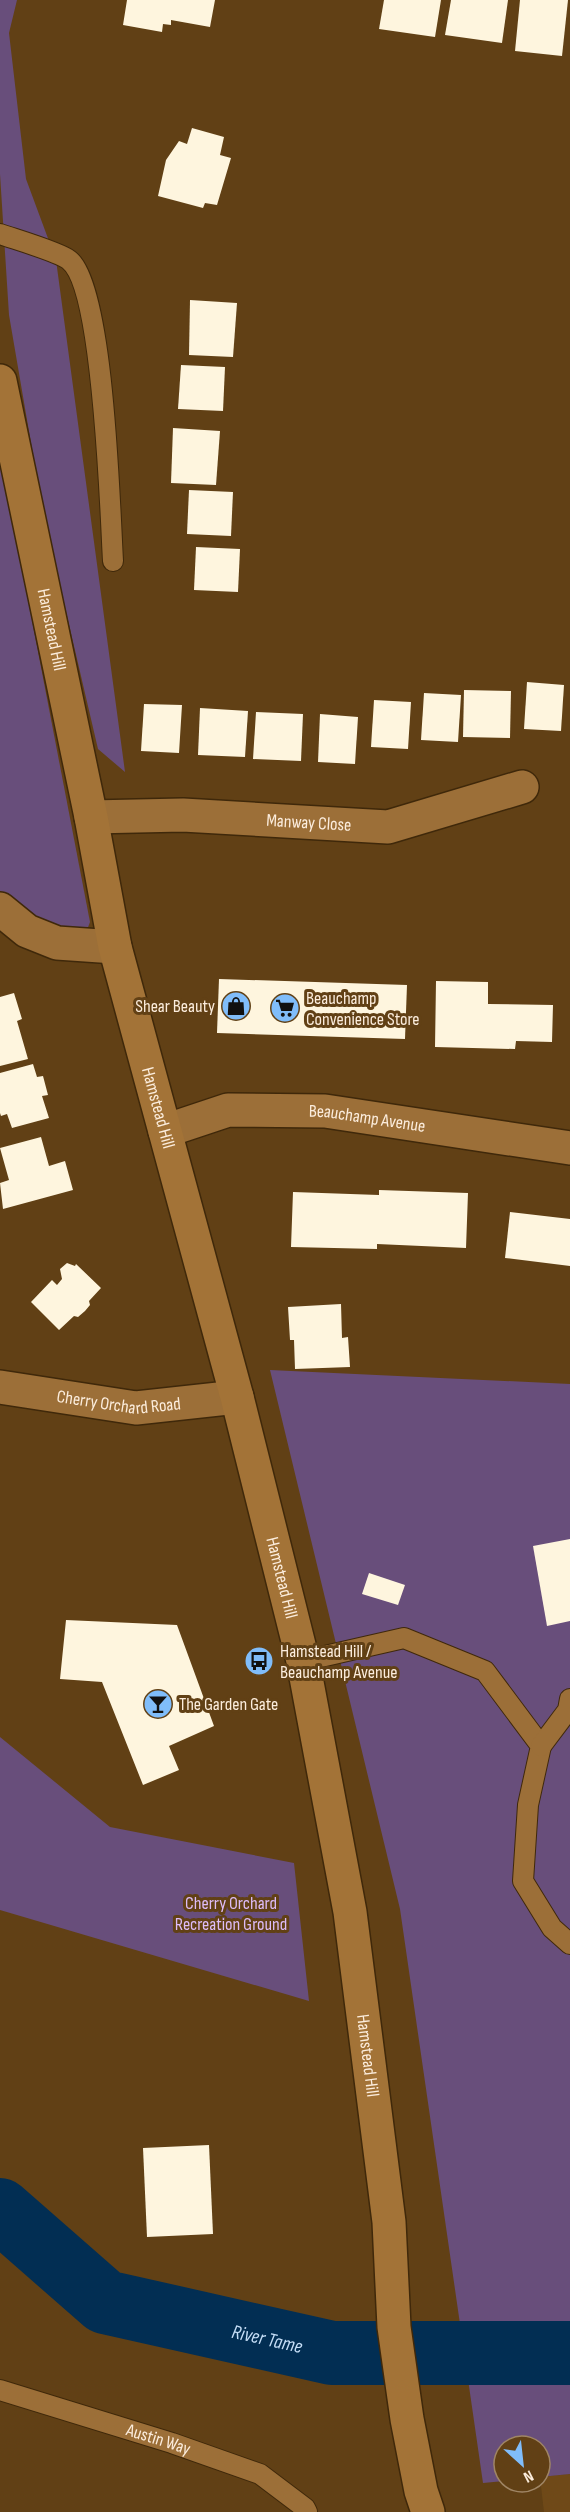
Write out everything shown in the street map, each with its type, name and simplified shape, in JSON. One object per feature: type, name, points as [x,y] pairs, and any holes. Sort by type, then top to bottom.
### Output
[{"type":"main road","name":"Hamstead Hill","points":[[0,381],[91,817],[115,947],[237,1397],[303,1661],[350,1912],[389,2222],[394,2327],[407,2419],[421,2491],[428,2512]]},
{"type":"street","name":"Manway Close","points":[[91,817],[183,815],[388,827],[522,788]]},
{"type":"street","points":[[0,909],[27,932],[57,942],[115,947]]},
{"type":"street","name":"Beauchamp Avenue","points":[[165,1131],[228,1110],[325,1111],[570,1148]]},
{"type":"street","name":"Cherry Orchard Road","points":[[0,1387],[136,1408],[237,1397]]},
{"type":"lane","points":[[0,234],[68,260],[81,276],[99,359],[113,561]]},
{"type":"lane","points":[[303,1661],[404,1638],[485,1671],[541,1746]]},
{"type":"lane","points":[[570,1699],[568,1710],[541,1746],[528,1805],[524,1881],[552,1928],[570,1944]]},
{"type":"lane","name":"Austin Way","points":[[0,2390],[172,2443],[260,2474],[305,2508],[307,2512]]},
{"type":"shaded area","points":[[570,2474],[570,2512],[544,2512],[542,2494],[552,2494],[552,2476]]},
{"type":"green space","points":[[0,0],[17,0],[9,33],[26,179],[56,260],[125,772],[98,749],[43,513],[9,315],[0,174]]},
{"type":"green space","points":[[0,454],[90,922],[87,930],[56,931],[6,905],[0,891]]},
{"type":"green space","points":[[270,1370],[570,1384],[570,2474],[552,2476],[552,2434],[492,2434],[492,2482],[483,2483],[400,1909]]},
{"type":"green space","name":"Cherry Orchard Recreation Ground","points":[[0,1737],[110,1827],[294,1863],[309,2001],[0,1910]]},
{"type":"building","points":[[127,0],[215,0],[210,27],[171,20],[171,25],[163,24],[162,32],[123,25]]},
{"type":"building","points":[[384,0],[441,0],[435,37],[379,29]]},
{"type":"building","points":[[451,0],[508,0],[502,43],[445,35]]},
{"type":"building","points":[[520,0],[568,0],[562,56],[515,51]]},
{"type":"building","points":[[192,128],[224,137],[220,155],[231,158],[217,205],[205,203],[203,208],[158,196],[166,160],[179,141],[187,144]]},
{"type":"building","points":[[190,300],[237,303],[233,357],[189,355]]},
{"type":"building","points":[[181,365],[225,367],[223,411],[178,409]]},
{"type":"building","points":[[173,428],[220,431],[216,485],[171,483]]},
{"type":"building","points":[[189,490],[233,492],[231,536],[187,534]]},
{"type":"building","points":[[196,547],[240,549],[238,592],[194,590]]},
{"type":"building","points":[[527,682],[564,685],[561,731],[524,729]]},
{"type":"building","points":[[464,690],[511,691],[510,738],[463,737]]},
{"type":"building","points":[[424,693],[461,695],[458,742],[421,740]]},
{"type":"building","points":[[374,700],[411,702],[408,749],[371,747]]},
{"type":"building","points":[[144,704],[182,705],[179,753],[141,751]]},
{"type":"building","points":[[200,708],[248,711],[245,757],[198,755]]},
{"type":"building","points":[[256,712],[303,714],[301,761],[253,759]]},
{"type":"building","points":[[320,714],[358,717],[355,764],[318,762]]},
{"type":"building","points":[[219,979],[407,985],[405,1039],[217,1033]]},
{"type":"building","points":[[436,981],[488,982],[488,1004],[553,1005],[552,1042],[516,1041],[515,1049],[435,1047]]},
{"type":"building","points":[[14,993],[22,1019],[17,1021],[28,1059],[0,1066],[0,997]]},
{"type":"building","points":[[33,1064],[37,1077],[43,1076],[48,1095],[42,1096],[49,1118],[12,1128],[7,1114],[1,1116],[0,1113],[0,1073]]},
{"type":"building","points":[[41,1137],[49,1166],[65,1161],[73,1190],[3,1209],[0,1183],[9,1180],[0,1148]]},
{"type":"building","points":[[379,1190],[468,1193],[466,1248],[377,1244],[377,1249],[291,1247],[293,1192],[379,1195]]},
{"type":"building","points":[[510,1212],[570,1219],[570,1266],[505,1258]]},
{"type":"building","points":[[67,1263],[75,1266],[76,1264],[101,1288],[89,1301],[90,1305],[85,1311],[78,1317],[74,1316],[59,1330],[31,1302],[52,1280],[57,1285],[62,1279],[60,1269]]},
{"type":"building","points":[[341,1304],[342,1338],[348,1337],[350,1367],[295,1369],[294,1340],[290,1340],[288,1307]]},
{"type":"building","points":[[570,1539],[570,1621],[547,1626],[533,1546]]},
{"type":"building","points":[[369,1573],[405,1585],[398,1605],[362,1594]]},
{"type":"building","name":"The Garden Gate","points":[[66,1620],[177,1625],[214,1726],[169,1746],[179,1770],[143,1785],[102,1682],[60,1679]]},
{"type":"building","points":[[209,2145],[213,2234],[147,2237],[143,2148]]},
{"type":"waterway","name":"River Tame","points":[[0,2210],[105,2302],[332,2353],[570,2353]]},
{"type":"place","name":"Shear Beauty","points":[[236,1006]]},
{"type":"place","name":"Beauchamp Convenience Store","points":[[285,1008]]},
{"type":"place","name":"Hamstead Hill / Beauchamp Avenue","points":[[259,1661]]},
{"type":"place","name":"The Garden Gate","points":[[158,1704]]}]
